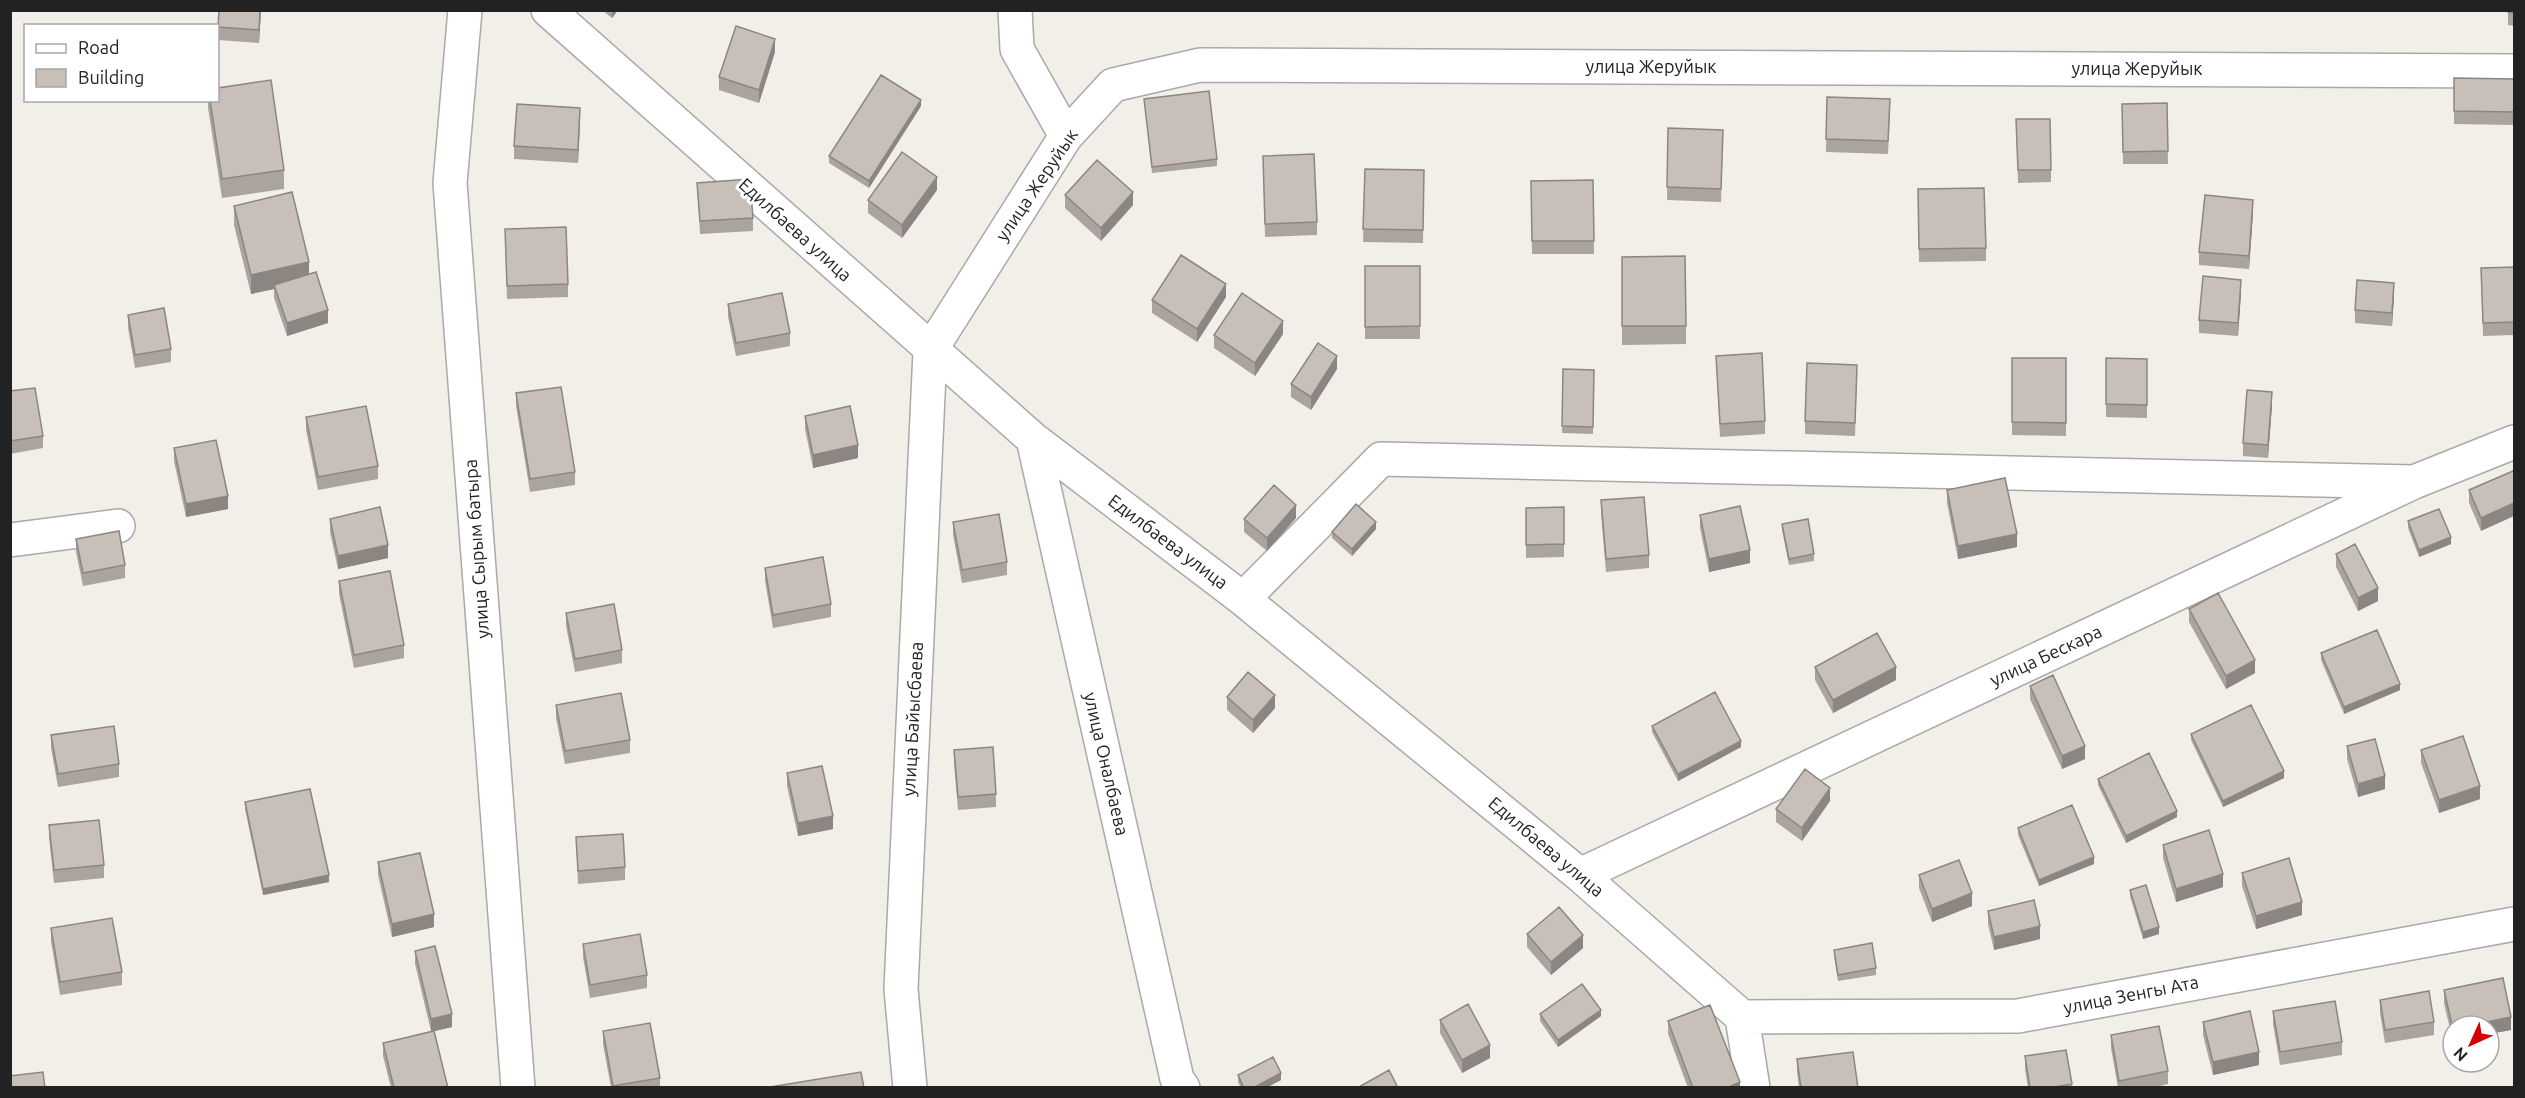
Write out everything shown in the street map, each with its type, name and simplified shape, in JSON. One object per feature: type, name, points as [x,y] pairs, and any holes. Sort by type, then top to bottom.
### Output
[{"type":"street","name":"улица Сырым батыра","points":[[465,10],[450,183],[518,1088]]},
{"type":"street","name":"Едилбаева улица","points":[[548,10],[930,351],[1033,439],[1243,599],[1580,875],[1742,1017]]},
{"type":"street","points":[[1015,10],[1017,49],[1066,136]]},
{"type":"street","name":"улица Жеруйык","points":[[930,351],[1066,136],[1113,85],[1200,65],[2514,71]]},
{"type":"street","name":"улица Байысбаева","points":[[910,1088],[901,988],[930,351]]},
{"type":"street","name":"улица Оналбаева","points":[[1033,439],[1175,1068],[1183,1088]]},
{"type":"street","name":"улица Бескара","points":[[1580,875],[2414,482],[2514,442]]},
{"type":"street","points":[[1243,599],[1381,459],[2414,482]]},
{"type":"street","points":[[10,540],[118,526]]},
{"type":"street","name":"улица Зенгы Ата","points":[[1742,1017],[2018,1016],[2514,924]]},
{"type":"street","points":[[1742,1017],[1753,1088]]},
{"type":"building","points":[[219,10],[260,10],[259,30],[219,27]]},
{"type":"building","points":[[736,26],[775,39],[759,90],[719,77]]},
{"type":"building","points":[[881,75],[921,100],[869,181],[829,156]]},
{"type":"building","points":[[2454,78],[2514,79],[2514,112],[2454,111]]},
{"type":"building","points":[[271,80],[284,170],[222,179],[210,102],[219,102],[219,88]]},
{"type":"building","points":[[1209,91],[1217,159],[1152,167],[1144,99]]},
{"type":"building","points":[[1827,97],[1890,99],[1888,141],[1826,139]]},
{"type":"building","points":[[2167,103],[2168,151],[2123,152],[2122,104]]},
{"type":"building","points":[[517,104],[580,108],[578,150],[514,146]]},
{"type":"building","points":[[2016,119],[2050,119],[2051,170],[2018,170]]},
{"type":"building","points":[[1668,128],[1723,130],[1721,189],[1667,187]]},
{"type":"building","points":[[902,152],[937,177],[902,225],[868,200]]},
{"type":"building","points":[[1314,154],[1317,222],[1265,224],[1263,156]]},
{"type":"building","points":[[1097,160],[1133,192],[1101,228],[1065,195]]},
{"type":"building","points":[[1365,169],[1424,170],[1423,230],[1363,229]]},
{"type":"building","points":[[750,179],[753,218],[700,221],[697,183]]},
{"type":"building","points":[[1593,180],[1594,241],[1532,241],[1531,181]]},
{"type":"building","points":[[1984,188],[1986,248],[1919,249],[1918,189]]},
{"type":"building","points":[[292,192],[309,262],[251,275],[234,206]]},
{"type":"building","points":[[2205,195],[2253,200],[2249,256],[2199,252]]},
{"type":"building","points":[[566,227],[568,284],[507,286],[505,229]]},
{"type":"building","points":[[1181,255],[1226,284],[1197,329],[1152,300]]},
{"type":"building","points":[[1685,256],[1686,326],[1622,326],[1622,257]]},
{"type":"building","points":[[1365,266],[1420,266],[1420,326],[1365,327]]},
{"type":"building","points":[[2514,267],[2514,322],[2483,323],[2481,268]]},
{"type":"building","points":[[316,272],[328,310],[287,323],[274,285]]},
{"type":"building","points":[[2203,276],[2241,280],[2238,323],[2199,320]]},
{"type":"building","points":[[2357,280],[2394,283],[2392,313],[2355,310]]},
{"type":"building","points":[[782,293],[790,333],[736,343],[728,304]]},
{"type":"building","points":[[1242,293],[1283,321],[1255,363],[1214,335]]},
{"type":"building","points":[[164,308],[171,349],[135,355],[128,315]]},
{"type":"building","points":[[1318,343],[1337,356],[1311,397],[1291,384]]},
{"type":"building","points":[[1762,353],[1765,421],[1720,424],[1716,356]]},
{"type":"building","points":[[2012,358],[2066,358],[2066,423],[2012,422]]},
{"type":"building","points":[[2106,358],[2147,359],[2147,405],[2106,404]]},
{"type":"building","points":[[1807,363],[1857,365],[1855,423],[1805,421]]},
{"type":"building","points":[[1563,369],[1594,370],[1593,427],[1562,426]]},
{"type":"building","points":[[561,387],[575,472],[530,479],[516,393]]},
{"type":"building","points":[[35,388],[43,436],[10,441],[10,391]]},
{"type":"building","points":[[2247,390],[2272,392],[2268,445],[2243,443]]},
{"type":"building","points":[[366,406],[378,466],[318,477],[306,417]]},
{"type":"building","points":[[850,406],[858,445],[813,455],[805,416]]},
{"type":"building","points":[[216,440],[228,496],[186,504],[174,448]]},
{"type":"building","points":[[2513,471],[2514,503],[2481,518],[2469,490]]},
{"type":"building","points":[[2005,478],[2017,534],[1958,546],[1947,490]]},
{"type":"building","points":[[1274,485],[1296,505],[1267,538],[1244,519]]},
{"type":"building","points":[[1644,497],[1649,555],[1606,559],[1601,500]]},
{"type":"building","points":[[1356,504],[1376,522],[1352,549],[1332,532]]},
{"type":"building","points":[[1740,506],[1750,550],[1709,559],[1700,515]]},
{"type":"building","points":[[380,507],[388,545],[338,556],[330,519]]},
{"type":"building","points":[[1564,507],[1564,544],[1526,545],[1526,508]]},
{"type":"building","points":[[2439,509],[2451,537],[2419,550],[2408,521]]},
{"type":"building","points":[[999,514],[1007,562],[962,570],[953,522]]},
{"type":"building","points":[[1808,519],[1814,554],[1789,559],[1782,524]]},
{"type":"building","points":[[119,531],[125,565],[83,573],[76,539]]},
{"type":"building","points":[[2355,544],[2378,588],[2358,598],[2336,554]]},
{"type":"building","points":[[823,557],[831,604],[773,615],[765,568]]},
{"type":"building","points":[[390,571],[404,645],[354,655],[339,581]]},
{"type":"building","points":[[2218,593],[2255,660],[2226,676],[2189,609]]},
{"type":"building","points":[[614,604],[622,650],[575,659],[566,613]]},
{"type":"building","points":[[2377,630],[2400,684],[2344,707],[2321,653]]},
{"type":"building","points":[[1877,633],[1896,667],[1833,700],[1815,667]]},
{"type":"building","points":[[1248,672],[1275,695],[1253,720],[1227,697]]},
{"type":"building","points":[[2053,675],[2085,746],[2062,756],[2030,686]]},
{"type":"building","points":[[1715,692],[1741,741],[1678,774],[1652,726]]},
{"type":"building","points":[[621,693],[630,740],[565,751],[556,705]]},
{"type":"building","points":[[2251,705],[2284,771],[2223,801],[2191,734]]},
{"type":"building","points":[[114,726],[119,764],[58,774],[51,735]]},
{"type":"building","points":[[2463,736],[2480,786],[2439,800],[2421,750]]},
{"type":"building","points":[[2375,739],[2385,776],[2358,784],[2347,746]]},
{"type":"building","points":[[993,747],[996,794],[958,797],[954,750]]},
{"type":"building","points":[[2149,753],[2177,811],[2126,836],[2098,779]]},
{"type":"building","points":[[822,766],[833,816],[798,823],[787,773]]},
{"type":"building","points":[[1805,769],[1830,788],[1802,828],[1776,809]]},
{"type":"building","points":[[310,789],[329,875],[263,889],[245,802]]},
{"type":"building","points":[[2072,805],[2094,857],[2039,880],[2018,828]]},
{"type":"building","points":[[99,820],[104,865],[54,870],[49,825]]},
{"type":"building","points":[[2209,830],[2223,874],[2176,889],[2163,845]]},
{"type":"building","points":[[623,834],[625,867],[578,871],[576,837]]},
{"type":"building","points":[[420,853],[434,914],[392,924],[378,862]]},
{"type":"building","points":[[2289,858],[2302,902],[2256,916],[2242,873]]},
{"type":"building","points":[[1959,860],[1972,893],[1932,909],[1919,875]]},
{"type":"building","points":[[2146,885],[2159,927],[2143,932],[2130,890]]},
{"type":"building","points":[[2034,900],[2040,926],[1994,937],[1988,911]]},
{"type":"building","points":[[1559,907],[1583,935],[1551,962],[1527,934]]},
{"type":"building","points":[[112,918],[122,972],[60,982],[51,928]]},
{"type":"building","points":[[640,934],[647,975],[590,985],[583,944]]},
{"type":"building","points":[[1872,943],[1876,968],[1838,975],[1834,950]]},
{"type":"building","points":[[435,946],[452,1014],[431,1019],[415,951]]},
{"type":"building","points":[[2503,978],[2511,1017],[2501,1019],[2501,1014],[2450,1014],[2444,990]]},
{"type":"building","points":[[1582,984],[1601,1010],[1558,1040],[1540,1014]]},
{"type":"building","points":[[2429,991],[2434,1022],[2385,1030],[2380,1000]]},
{"type":"building","points":[[2335,1001],[2342,1042],[2280,1052],[2273,1011]]},
{"type":"building","points":[[1468,1004],[1490,1045],[1462,1060],[1440,1020]]},
{"type":"building","points":[[1710,1005],[1740,1082],[1727,1088],[1693,1088],[1668,1021]]},
{"type":"building","points":[[2250,1011],[2259,1052],[2213,1062],[2203,1022]]},
{"type":"building","points":[[650,1023],[660,1078],[613,1086],[603,1031]]},
{"type":"building","points":[[2159,1026],[2168,1071],[2119,1081],[2111,1035]]},
{"type":"building","points":[[434,1031],[448,1088],[394,1088],[383,1043]]},
{"type":"building","points":[[2066,1050],[2072,1084],[2049,1088],[2030,1088],[2025,1056]]},
{"type":"building","points":[[1853,1052],[1858,1088],[1801,1088],[1797,1059]]},
{"type":"building","points":[[1273,1057],[1281,1073],[1253,1088],[1244,1088],[1238,1075]]},
{"type":"building","points":[[1389,1070],[1398,1088],[1357,1088]]},
{"type":"building","points":[[43,1072],[45,1088],[10,1088],[10,1076]]},
{"type":"building","points":[[861,1072],[864,1088],[764,1088]]}]
